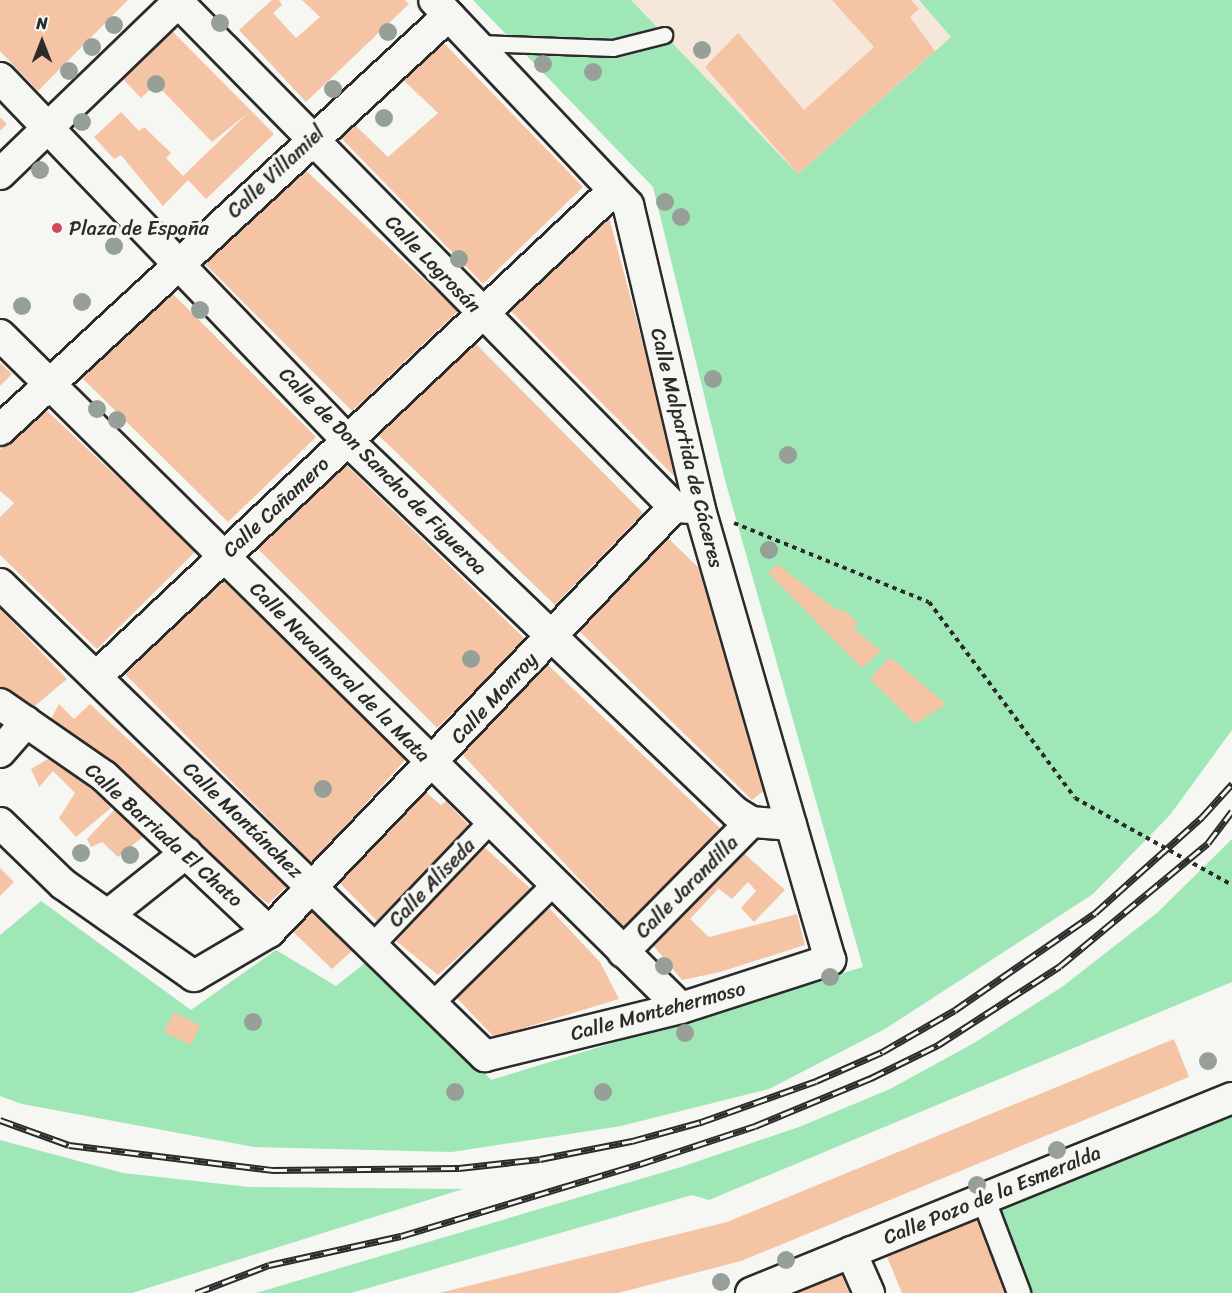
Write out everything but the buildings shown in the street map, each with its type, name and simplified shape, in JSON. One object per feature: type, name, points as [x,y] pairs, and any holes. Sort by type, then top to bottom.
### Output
[{"type":"street","points":[[0,174],[46,126],[178,1]]},
{"type":"street","name":"Calle Logrosán","points":[[178,1],[483,316],[687,508]]},
{"type":"street","name":"Calle Villamiel","points":[[0,430],[313,139],[442,7]]},
{"type":"street","name":"Calle Malpartida de Cáceres","points":[[442,7],[628,206],[687,508],[791,825],[830,960]]},
{"type":"street","name":"Calle de Don Sancho de Figueroa","points":[[0,78],[348,441],[735,812],[751,822]]},
{"type":"street","name":"Calle Cañamero","points":[[96,677],[223,556],[483,316],[613,190]]},
{"type":"street","name":"Calle Navalmoral de la Mata","points":[[0,335],[681,1008]]},
{"type":"street","name":"Calle Monroy","points":[[312,888],[433,765],[552,635],[687,508]]},
{"type":"street","name":"Calle Montánchez","points":[[0,584],[485,1056]]},
{"type":"street","name":"Calle Barriada El Chato","points":[[0,704],[104,776],[269,932]]},
{"type":"street","points":[[0,752],[26,722]]},
{"type":"street","name":"Calle Aliseda","points":[[372,946],[491,821]]},
{"type":"street","points":[[751,822],[791,825]]},
{"type":"street","name":"Calle Jarandilla","points":[[623,952],[751,822]]},
{"type":"street","points":[[0,823],[63,884],[194,976],[269,932],[312,888]]},
{"type":"street","points":[[108,915],[186,853]]},
{"type":"street","points":[[432,1004],[555,883]]},
{"type":"street","name":"Calle Montehermoso","points":[[485,1056],[681,1008],[830,960]]},
{"type":"street","name":"Calle Pozo de la Esmeralda","points":[[751,1293],[1232,1098]]},
{"type":"street","points":[[983,1198],[1019,1293]]},
{"type":"street","points":[[851,1252],[869,1293]]},
{"type":"lane","points":[[474,43],[613,48],[664,35]]},
{"type":"path","points":[[687,508],[929,602],[1075,798],[1232,885]]},
{"type":"shaded area","points":[[631,0],[919,0],[951,37],[798,174]]},
{"type":"green space","points":[[473,0],[631,0],[798,174],[951,37],[919,0],[1232,0],[1232,730],[1170,815],[1093,894],[885,1029],[769,1089],[621,1126],[452,1152],[254,1147],[22,1104],[0,1096],[0,935],[41,901],[191,1010],[276,950],[336,986],[379,952],[491,1080],[863,967],[725,480],[653,187]]},
{"type":"green space","points":[[1232,839],[1232,982],[709,1200],[692,1195],[351,1293],[256,1293],[681,1167],[799,1127],[890,1089],[974,1043],[1062,987],[1158,912]]},
{"type":"green space","points":[[1232,1115],[1232,1293],[1012,1293],[979,1220]]},
{"type":"green space","points":[[0,1140],[123,1173],[249,1187],[463,1189],[132,1293],[0,1293]]},
{"type":"railway","points":[[0,1120],[69,1145],[273,1170],[459,1168],[540,1159],[632,1141],[701,1122],[816,1081],[882,1052],[955,1010],[1095,913],[1202,817],[1232,784]]},
{"type":"railway","points":[[196,1293],[269,1265],[401,1236],[640,1164],[755,1126],[871,1078],[938,1045],[1060,966],[1208,843],[1232,811]]},
{"type":"place","name":"Plaza de España","points":[[57,228]]}]
